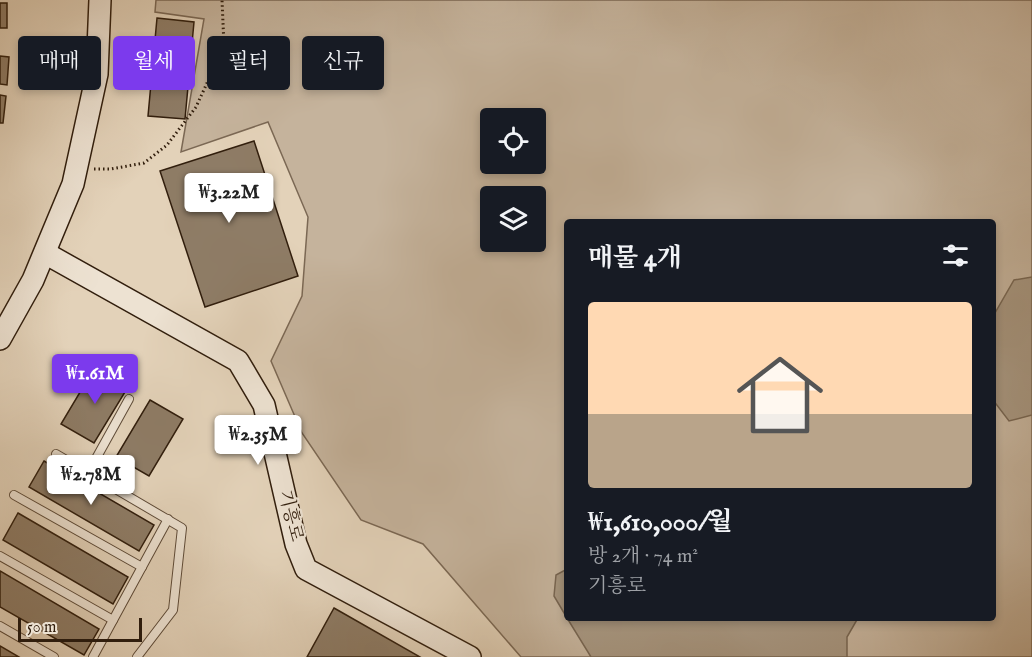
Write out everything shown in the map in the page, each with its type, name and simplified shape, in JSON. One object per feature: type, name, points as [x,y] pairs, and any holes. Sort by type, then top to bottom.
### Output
[{"type":"main road","points":[[0,339],[45,253],[73,184],[97,74],[100,0]]},
{"type":"main road","name":"기흥로","points":[[45,253],[238,361],[264,405],[296,544],[306,569],[470,657]]},
{"type":"lane","points":[[88,473],[129,399]]},
{"type":"lane","points":[[56,454],[182,528],[173,610],[137,657]]},
{"type":"lane","points":[[14,495],[142,567]]},
{"type":"lane","points":[[93,657],[168,519]]},
{"type":"lane","points":[[0,556],[114,620]]},
{"type":"lane","points":[[0,626],[54,657]]},
{"type":"path","points":[[76,169],[111,169],[144,163],[167,145],[196,107],[224,46],[222,0]]},
{"type":"shaded area","points":[[156,0],[1032,0],[1032,657],[521,657],[423,544],[361,520],[302,433],[271,361],[302,296],[308,217],[268,122],[181,152],[192,90],[195,90],[195,71],[204,19],[155,12]]},
{"type":"shaded area","points":[[1032,277],[1032,415],[1009,421],[996,404],[996,311],[1014,280]]},
{"type":"shaded area","points":[[564,571],[564,613],[554,596],[556,575]]},
{"type":"shaded area","points":[[569,621],[856,621],[847,637],[847,657],[591,657]]},
{"type":"building","points":[[0,3],[7,3],[7,28],[0,28]]},
{"type":"building","points":[[157,18],[194,22],[193,36],[155,36]]},
{"type":"building","points":[[0,56],[9,57],[7,85],[0,84]]},
{"type":"building","points":[[150,90],[188,90],[185,119],[148,116]]},
{"type":"building","points":[[0,95],[6,96],[3,123],[0,123]]},
{"type":"building","points":[[254,141],[298,276],[205,307],[160,171]]},
{"type":"building","points":[[95,367],[128,387],[94,443],[61,424]]},
{"type":"building","points":[[150,400],[183,419],[149,476],[116,457]]},
{"type":"building","points":[[44,461],[154,525],[139,551],[29,487]]},
{"type":"building","points":[[18,513],[128,577],[113,604],[3,540]]},
{"type":"building","points":[[0,571],[99,629],[84,655],[0,607]]},
{"type":"building","points":[[334,608],[420,657],[307,657]]},
{"type":"building","points":[[0,646],[19,657],[0,657]]}]
